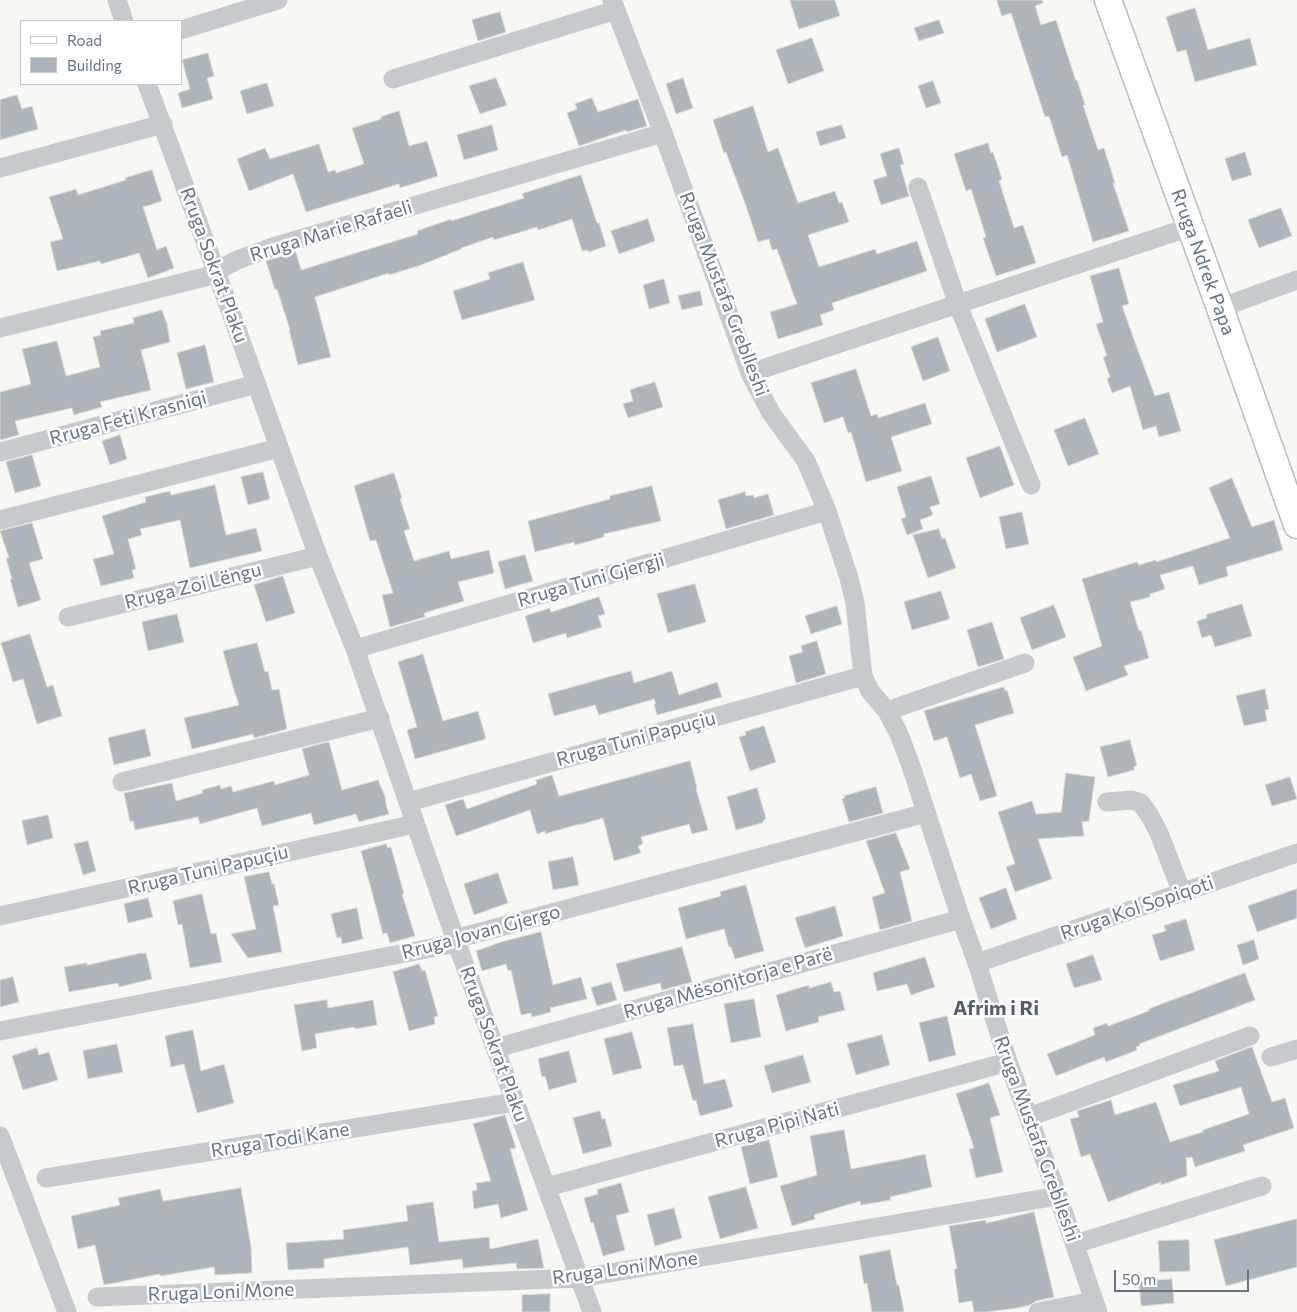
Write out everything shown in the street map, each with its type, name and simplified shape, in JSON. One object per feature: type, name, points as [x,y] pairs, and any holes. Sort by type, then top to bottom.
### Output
[{"type":"street","points":[[117,0],[124,20]]},
{"type":"street","points":[[182,30],[278,0]]},
{"type":"street","name":"Rruga Ndrek Papa","points":[[1108,0],[1297,525]]},
{"type":"street","name":"Rruga Mustafa Greblleshi","points":[[393,79],[614,5],[663,133],[750,373],[771,413],[806,462],[827,511],[849,578],[855,603],[863,676],[870,691],[887,711],[902,742],[977,962],[1008,1062],[1058,1196],[1096,1307]]},
{"type":"street","name":"Rruga Sokrat Plaku","points":[[148,85],[318,556],[380,718],[456,940],[592,1312]]},
{"type":"street","points":[[0,168],[163,124]]},
{"type":"street","name":"Rruga Marie Rafaeli","points":[[0,328],[205,277],[237,260],[279,245],[663,133]]},
{"type":"street","points":[[918,187],[958,305],[1031,485]]},
{"type":"street","points":[[750,373],[1190,227]]},
{"type":"street","points":[[1220,308],[1297,280]]},
{"type":"street","name":"Rruga Feti Krasniqi","points":[[0,452],[257,384]]},
{"type":"street","points":[[0,520],[279,448]]},
{"type":"street","name":"Rruga Tuni Gjergji","points":[[355,649],[827,511]]},
{"type":"street","name":"Rruga Zoi Lëngu","points":[[68,617],[318,556]]},
{"type":"street","points":[[887,711],[1026,663]]},
{"type":"street","name":"Rruga Tuni Papuçiu","points":[[408,802],[863,676]]},
{"type":"street","points":[[122,782],[380,718]]},
{"type":"street","points":[[1107,802],[1132,800],[1141,804],[1159,833],[1182,892]]},
{"type":"street","name":"Rruga Jovan Gjergo","points":[[0,1032],[447,946],[456,940],[476,933],[926,813]]},
{"type":"street","name":"Rruga Tuni Papuçiu","points":[[0,916],[416,824]]},
{"type":"street","name":"Rruga Kol Sopiqoti","points":[[977,962],[1297,853]]},
{"type":"street","name":"Rruga Mësonjtorja e Parë","points":[[496,1048],[961,919]]},
{"type":"street","points":[[1029,1117],[1250,1036]]},
{"type":"street","points":[[1271,1057],[1297,1049]]},
{"type":"street","name":"Rruga Pipi Nati","points":[[547,1187],[1008,1062]]},
{"type":"street","name":"Rruga Todi Kane","points":[[46,1178],[514,1102]]},
{"type":"street","points":[[0,1136],[67,1312]]},
{"type":"street","points":[[1075,1244],[1262,1186]]},
{"type":"street","name":"Rruga Loni Mone","points":[[97,1297],[580,1278],[1058,1196]]},
{"type":"street","points":[[1038,1312],[1096,1307]]},
{"type":"building","points":[[790,0],[835,0],[840,16],[799,29]]},
{"type":"building","points":[[997,0],[1042,0],[1043,3],[1035,6],[1041,25],[1056,20],[1077,80],[1098,150],[1104,148],[1129,231],[1093,242],[1067,155],[1062,157],[1049,116],[1045,117],[1011,13],[1002,16]]},
{"type":"building","points":[[1195,8],[1208,50],[1250,38],[1257,65],[1195,82],[1186,50],[1177,52],[1166,17]]},
{"type":"building","points":[[500,12],[506,32],[478,41],[472,20]]},
{"type":"building","points":[[939,20],[944,33],[919,41],[914,28]]},
{"type":"building","points":[[812,38],[824,71],[788,84],[776,50]]},
{"type":"building","points":[[208,53],[214,76],[207,78],[213,99],[182,108],[178,93],[190,89],[182,60]]},
{"type":"building","points":[[496,78],[507,105],[480,114],[469,86]]},
{"type":"building","points":[[683,78],[693,108],[676,114],[666,84]]},
{"type":"building","points":[[933,81],[941,103],[926,108],[918,86]]},
{"type":"building","points":[[267,83],[274,106],[247,114],[240,91]]},
{"type":"building","points":[[17,95],[22,109],[32,106],[38,129],[0,140],[0,100]]},
{"type":"building","points":[[592,98],[598,112],[638,99],[647,126],[626,132],[626,130],[579,146],[567,113],[577,109],[575,104]]},
{"type":"building","points":[[753,106],[768,152],[778,148],[798,203],[835,191],[839,203],[842,202],[849,222],[808,235],[819,267],[875,249],[877,254],[917,241],[927,271],[832,303],[834,310],[820,315],[823,325],[778,339],[770,312],[797,304],[777,249],[772,250],[769,239],[758,242],[713,120]]},
{"type":"building","points":[[399,111],[409,146],[427,141],[438,176],[400,188],[399,184],[306,212],[293,174],[249,191],[237,159],[265,148],[270,159],[319,144],[328,172],[335,170],[336,173],[364,164],[352,128]]},
{"type":"building","points":[[492,125],[498,150],[464,160],[457,135]]},
{"type":"building","points":[[842,125],[846,138],[820,146],[816,132]]},
{"type":"building","points":[[988,143],[1002,179],[999,181],[1014,228],[1023,225],[1036,263],[996,276],[983,238],[986,237],[971,189],[966,191],[954,154]]},
{"type":"building","points":[[899,148],[904,164],[900,165],[909,196],[881,205],[873,180],[887,176],[880,154]]},
{"type":"building","points":[[1245,152],[1252,175],[1232,181],[1225,159]]},
{"type":"building","points":[[152,170],[162,201],[143,207],[157,250],[166,246],[174,268],[148,278],[139,253],[101,264],[100,261],[57,271],[50,242],[63,239],[49,197],[76,189],[78,195]]},
{"type":"building","points":[[581,175],[606,246],[589,252],[588,250],[582,251],[572,219],[538,230],[537,227],[494,240],[493,237],[421,265],[389,275],[389,273],[315,297],[331,357],[298,365],[290,330],[266,261],[296,252],[301,270],[418,234],[417,231],[524,198],[522,194]]},
{"type":"building","points":[[1281,208],[1292,236],[1259,248],[1248,220]]},
{"type":"building","points":[[648,219],[655,241],[619,254],[611,231]]},
{"type":"building","points":[[523,262],[535,300],[462,320],[453,291],[490,279],[488,273]]},
{"type":"building","points":[[1119,268],[1129,304],[1122,306],[1155,396],[1169,392],[1181,431],[1159,437],[1156,426],[1143,430],[1130,386],[1112,393],[1107,379],[1110,377],[1103,357],[1107,356],[1096,324],[1103,322],[1090,276]]},
{"type":"building","points":[[664,279],[670,303],[649,309],[643,285]]},
{"type":"building","points":[[700,291],[703,305],[682,310],[678,296]]},
{"type":"building","points":[[1025,304],[1037,337],[997,352],[985,319]]},
{"type":"building","points":[[162,310],[170,342],[141,350],[151,390],[100,402],[102,407],[74,415],[72,408],[15,421],[19,435],[0,440],[0,392],[31,384],[22,349],[57,341],[66,376],[100,367],[93,337],[101,335],[100,331],[134,323],[133,318]]},
{"type":"building","points":[[938,337],[950,371],[923,381],[911,347]]},
{"type":"building","points":[[205,345],[214,382],[186,389],[177,353]]},
{"type":"building","points":[[856,369],[871,416],[877,414],[878,418],[925,403],[932,424],[891,437],[902,471],[866,482],[851,432],[848,433],[843,417],[824,423],[811,383]]},
{"type":"building","points":[[655,382],[663,407],[628,418],[623,404],[633,401],[630,390]]},
{"type":"building","points":[[1085,418],[1099,454],[1068,466],[1054,430]]},
{"type":"building","points":[[120,435],[127,459],[110,465],[102,441]]},
{"type":"building","points":[[1000,446],[1014,485],[980,498],[966,458]]},
{"type":"building","points":[[32,455],[41,486],[15,493],[6,462]]},
{"type":"building","points":[[263,472],[270,499],[248,505],[241,477]]},
{"type":"building","points":[[394,473],[410,529],[404,531],[414,561],[449,551],[451,559],[489,550],[494,573],[458,582],[464,601],[424,613],[425,617],[390,627],[382,595],[393,593],[376,540],[370,541],[354,486]]},
{"type":"building","points":[[931,476],[940,504],[930,507],[933,515],[920,520],[923,529],[907,535],[901,519],[906,517],[897,487]]},
{"type":"building","points":[[1232,478],[1252,527],[1274,520],[1283,550],[1226,567],[1228,576],[1199,585],[1193,566],[1160,575],[1165,589],[1150,594],[1150,597],[1130,602],[1149,658],[1124,666],[1128,675],[1086,691],[1073,657],[1102,646],[1082,579],[1137,562],[1139,565],[1156,560],[1156,562],[1230,538],[1209,488]]},
{"type":"building","points":[[215,485],[226,535],[256,528],[262,551],[190,568],[180,520],[140,529],[142,535],[128,539],[136,569],[132,570],[134,578],[101,586],[93,559],[114,554],[102,516],[146,502],[145,497],[170,491],[171,495]]},
{"type":"building","points":[[652,486],[661,521],[604,534],[604,537],[575,545],[574,542],[535,552],[528,521],[610,499],[610,496]]},
{"type":"building","points":[[745,492],[746,496],[753,495],[754,498],[768,494],[774,515],[726,529],[718,500]]},
{"type":"building","points":[[1022,512],[1029,544],[1006,549],[999,517]]},
{"type":"building","points":[[32,523],[43,559],[29,563],[41,600],[18,607],[6,558],[9,558],[0,531]]},
{"type":"building","points":[[939,529],[942,539],[945,538],[956,568],[928,578],[913,535]]},
{"type":"building","points":[[525,555],[533,581],[505,589],[498,562]]},
{"type":"building","points":[[283,576],[295,613],[266,622],[254,585]]},
{"type":"building","points":[[695,584],[706,622],[668,633],[657,594]]},
{"type":"building","points":[[941,591],[950,619],[912,630],[904,602]]},
{"type":"building","points":[[599,597],[605,614],[598,616],[602,627],[567,638],[566,633],[533,643],[525,616],[550,608],[551,612]]},
{"type":"building","points":[[1242,604],[1252,636],[1215,647],[1211,635],[1202,638],[1197,621],[1207,618],[1206,615]]},
{"type":"building","points":[[1054,605],[1066,637],[1032,650],[1020,618]]},
{"type":"building","points":[[837,606],[842,624],[811,634],[805,616]]},
{"type":"building","points":[[177,614],[184,642],[148,651],[142,622]]},
{"type":"building","points":[[992,622],[1004,659],[978,667],[967,630]]},
{"type":"building","points":[[30,634],[47,687],[53,685],[62,716],[37,724],[23,679],[13,682],[1,643]]},
{"type":"building","points":[[817,641],[826,674],[796,683],[789,656],[803,652],[801,646]]},
{"type":"building","points":[[257,643],[265,672],[268,671],[272,690],[279,689],[287,729],[254,738],[253,734],[192,749],[184,718],[239,705],[223,651]]},
{"type":"building","points":[[423,654],[443,721],[478,711],[486,739],[415,759],[407,730],[417,727],[398,662]]},
{"type":"building","points":[[631,671],[634,683],[672,671],[679,695],[717,682],[722,697],[657,715],[654,699],[599,715],[595,705],[554,716],[548,694]]},
{"type":"building","points":[[1004,687],[1005,691],[1007,690],[1014,713],[975,725],[997,796],[980,801],[971,774],[960,778],[947,737],[934,741],[924,711]]},
{"type":"building","points":[[1265,689],[1269,709],[1265,710],[1267,721],[1244,726],[1236,696]]},
{"type":"building","points":[[764,726],[776,762],[750,771],[739,737],[746,735],[745,732]]},
{"type":"building","points":[[145,729],[151,756],[114,765],[108,738]]},
{"type":"building","points":[[1130,740],[1137,766],[1134,766],[1134,770],[1108,777],[1100,747]]},
{"type":"building","points":[[329,742],[342,790],[378,780],[385,796],[389,814],[359,822],[356,814],[314,825],[311,813],[262,826],[257,808],[200,824],[198,817],[135,830],[133,821],[130,822],[124,793],[172,783],[176,801],[203,793],[202,790],[220,785],[221,789],[231,786],[233,792],[274,781],[275,785],[309,775],[302,749]]},
{"type":"building","points":[[690,761],[708,830],[692,834],[689,824],[641,837],[643,844],[638,846],[641,853],[614,861],[603,818],[545,834],[545,831],[537,834],[530,810],[456,836],[445,805],[463,799],[467,809],[537,784],[536,780],[552,775],[559,796]]},
{"type":"building","points":[[1066,773],[1095,777],[1089,821],[1082,822],[1084,836],[1038,839],[1052,879],[1015,892],[1006,867],[1015,864],[998,812],[1032,801],[1036,814],[1061,812]]},
{"type":"building","points":[[1290,777],[1297,799],[1272,806],[1265,785]]},
{"type":"building","points":[[876,787],[883,813],[849,822],[842,799],[845,798],[844,796]]},
{"type":"building","points":[[757,788],[766,818],[762,823],[736,830],[727,797]]},
{"type":"building","points":[[48,815],[53,838],[27,845],[22,821]]},
{"type":"building","points":[[896,833],[910,869],[900,872],[912,921],[880,930],[872,897],[885,893],[866,841]]},
{"type":"building","points":[[88,841],[96,871],[83,875],[74,844]]},
{"type":"building","points":[[386,844],[388,848],[391,847],[404,894],[402,894],[415,936],[390,943],[387,933],[383,934],[361,851]]},
{"type":"building","points":[[573,857],[579,885],[553,890],[548,862]]},
{"type":"building","points":[[269,872],[279,905],[273,906],[282,952],[248,958],[231,934],[256,929],[244,877]]},
{"type":"building","points":[[498,873],[508,903],[474,915],[464,884]]},
{"type":"building","points":[[746,885],[764,951],[735,959],[731,947],[729,947],[724,929],[686,939],[678,908],[721,896],[720,892]]},
{"type":"building","points":[[1006,888],[1017,919],[991,929],[979,898]]},
{"type":"building","points":[[1297,889],[1297,918],[1257,932],[1248,906]]},
{"type":"building","points":[[202,894],[211,934],[216,933],[222,962],[190,968],[182,924],[178,925],[173,901]]},
{"type":"building","points":[[148,898],[153,917],[128,923],[124,904]]},
{"type":"building","points":[[835,906],[843,936],[805,948],[795,918]]},
{"type":"building","points":[[357,908],[363,939],[342,944],[341,937],[337,938],[331,914]]},
{"type":"building","points":[[1186,919],[1195,950],[1160,961],[1152,935],[1166,931],[1164,926]]},
{"type":"building","points":[[541,932],[553,985],[581,977],[587,999],[550,1008],[551,1012],[532,1017],[531,1013],[521,1015],[511,970],[508,971],[506,964],[482,971],[476,951],[501,942]]},
{"type":"building","points":[[1254,940],[1259,959],[1243,965],[1237,945]]},
{"type":"building","points":[[682,947],[692,982],[662,990],[660,983],[624,992],[616,964]]},
{"type":"building","points":[[146,953],[152,979],[119,987],[118,983],[69,992],[64,967],[87,963],[87,965]]},
{"type":"building","points":[[1093,955],[1102,980],[1074,988],[1066,964]]},
{"type":"building","points":[[925,957],[935,987],[911,995],[907,984],[877,991],[873,973]]},
{"type":"building","points":[[419,964],[422,971],[425,970],[438,1016],[434,1017],[435,1024],[409,1031],[393,972]]},
{"type":"building","points":[[1245,973],[1255,1000],[1139,1044],[1140,1046],[1136,1047],[1137,1050],[1106,1062],[1104,1057],[1056,1076],[1047,1054],[1095,1035],[1093,1028],[1107,1023],[1108,1026]]},
{"type":"building","points":[[13,977],[19,1002],[0,1007],[0,980]]},
{"type":"building","points":[[611,982],[617,1000],[597,1006],[591,988]]},
{"type":"building","points":[[831,982],[834,992],[840,991],[845,1010],[818,1017],[819,1022],[786,1031],[776,995],[809,985],[809,988]]},
{"type":"building","points":[[754,999],[761,1037],[731,1043],[724,1004]]},
{"type":"building","points":[[327,1000],[328,1008],[373,1000],[377,1025],[315,1034],[317,1048],[302,1051],[294,1005]]},
{"type":"building","points":[[947,1016],[956,1055],[929,1062],[919,1023]]},
{"type":"building","points":[[693,1024],[704,1084],[725,1079],[733,1107],[700,1116],[696,1100],[693,1101],[683,1065],[674,1066],[667,1028]]},
{"type":"building","points":[[193,1030],[201,1071],[224,1064],[234,1103],[197,1113],[184,1064],[171,1067],[165,1036]]},
{"type":"building","points":[[632,1032],[642,1068],[613,1075],[604,1039]]},
{"type":"building","points":[[882,1035],[890,1065],[856,1075],[847,1044]]},
{"type":"building","points":[[117,1044],[123,1072],[88,1079],[83,1051]]},
{"type":"building","points":[[1252,1047],[1272,1102],[1285,1098],[1294,1128],[1243,1145],[1245,1151],[1195,1167],[1192,1157],[1186,1158],[1187,1176],[1161,1185],[1161,1182],[1108,1202],[1090,1154],[1081,1157],[1070,1119],[1079,1117],[1077,1111],[1111,1100],[1115,1115],[1156,1102],[1170,1142],[1203,1132],[1203,1130],[1249,1114],[1241,1087],[1180,1106],[1173,1085],[1219,1071],[1215,1061]]},
{"type":"building","points":[[37,1048],[39,1055],[49,1052],[58,1080],[23,1090],[12,1056]]},
{"type":"building","points":[[569,1051],[577,1082],[549,1090],[545,1076],[542,1077],[538,1059]]},
{"type":"building","points":[[803,1055],[811,1082],[772,1093],[764,1066]]},
{"type":"building","points":[[989,1083],[1000,1115],[990,1118],[1003,1172],[976,1178],[969,1149],[974,1148],[956,1094]]},
{"type":"building","points":[[600,1111],[602,1119],[605,1118],[612,1146],[583,1154],[573,1118]]},
{"type":"building","points":[[505,1115],[516,1148],[510,1149],[528,1210],[501,1218],[498,1204],[474,1209],[472,1191],[477,1190],[476,1183],[491,1181],[473,1124]]},
{"type":"building","points":[[844,1130],[851,1169],[925,1154],[932,1187],[890,1197],[891,1200],[861,1205],[860,1201],[814,1215],[815,1219],[792,1226],[780,1186],[817,1175],[810,1136]]},
{"type":"building","points":[[769,1140],[778,1177],[750,1184],[741,1147]]},
{"type":"building","points":[[621,1183],[629,1212],[616,1216],[625,1250],[603,1256],[584,1198],[598,1194],[597,1190]]},
{"type":"building","points":[[746,1187],[758,1228],[720,1239],[708,1197]]},
{"type":"building","points":[[241,1188],[251,1247],[252,1273],[215,1275],[214,1267],[160,1276],[160,1274],[104,1285],[95,1245],[78,1249],[71,1216],[120,1205],[118,1198],[160,1189],[163,1201]]},
{"type":"building","points":[[433,1202],[439,1242],[489,1237],[490,1249],[538,1239],[544,1268],[517,1269],[516,1263],[463,1268],[462,1259],[410,1265],[408,1247],[324,1259],[324,1268],[288,1270],[286,1243],[344,1239],[343,1230],[408,1221],[406,1206]]},
{"type":"building","points":[[674,1208],[682,1238],[655,1246],[647,1215]]},
{"type":"building","points":[[1034,1212],[1054,1297],[1017,1308],[987,1312],[974,1312],[972,1301],[959,1303],[954,1269],[957,1269],[949,1226],[986,1220],[986,1223]]},
{"type":"building","points":[[1297,1219],[1297,1267],[1226,1286],[1214,1240]]},
{"type":"building","points":[[1189,1240],[1190,1271],[1160,1272],[1158,1241]]},
{"type":"building","points":[[890,1250],[904,1312],[872,1312],[867,1283],[864,1284],[859,1256]]},
{"type":"building","points":[[1172,1279],[1174,1303],[1141,1306],[1139,1282]]},
{"type":"building","points":[[550,1294],[550,1312],[522,1312],[522,1295]]},
{"type":"district","name":"Afrim i Ri","points":[[996,1008]]}]
